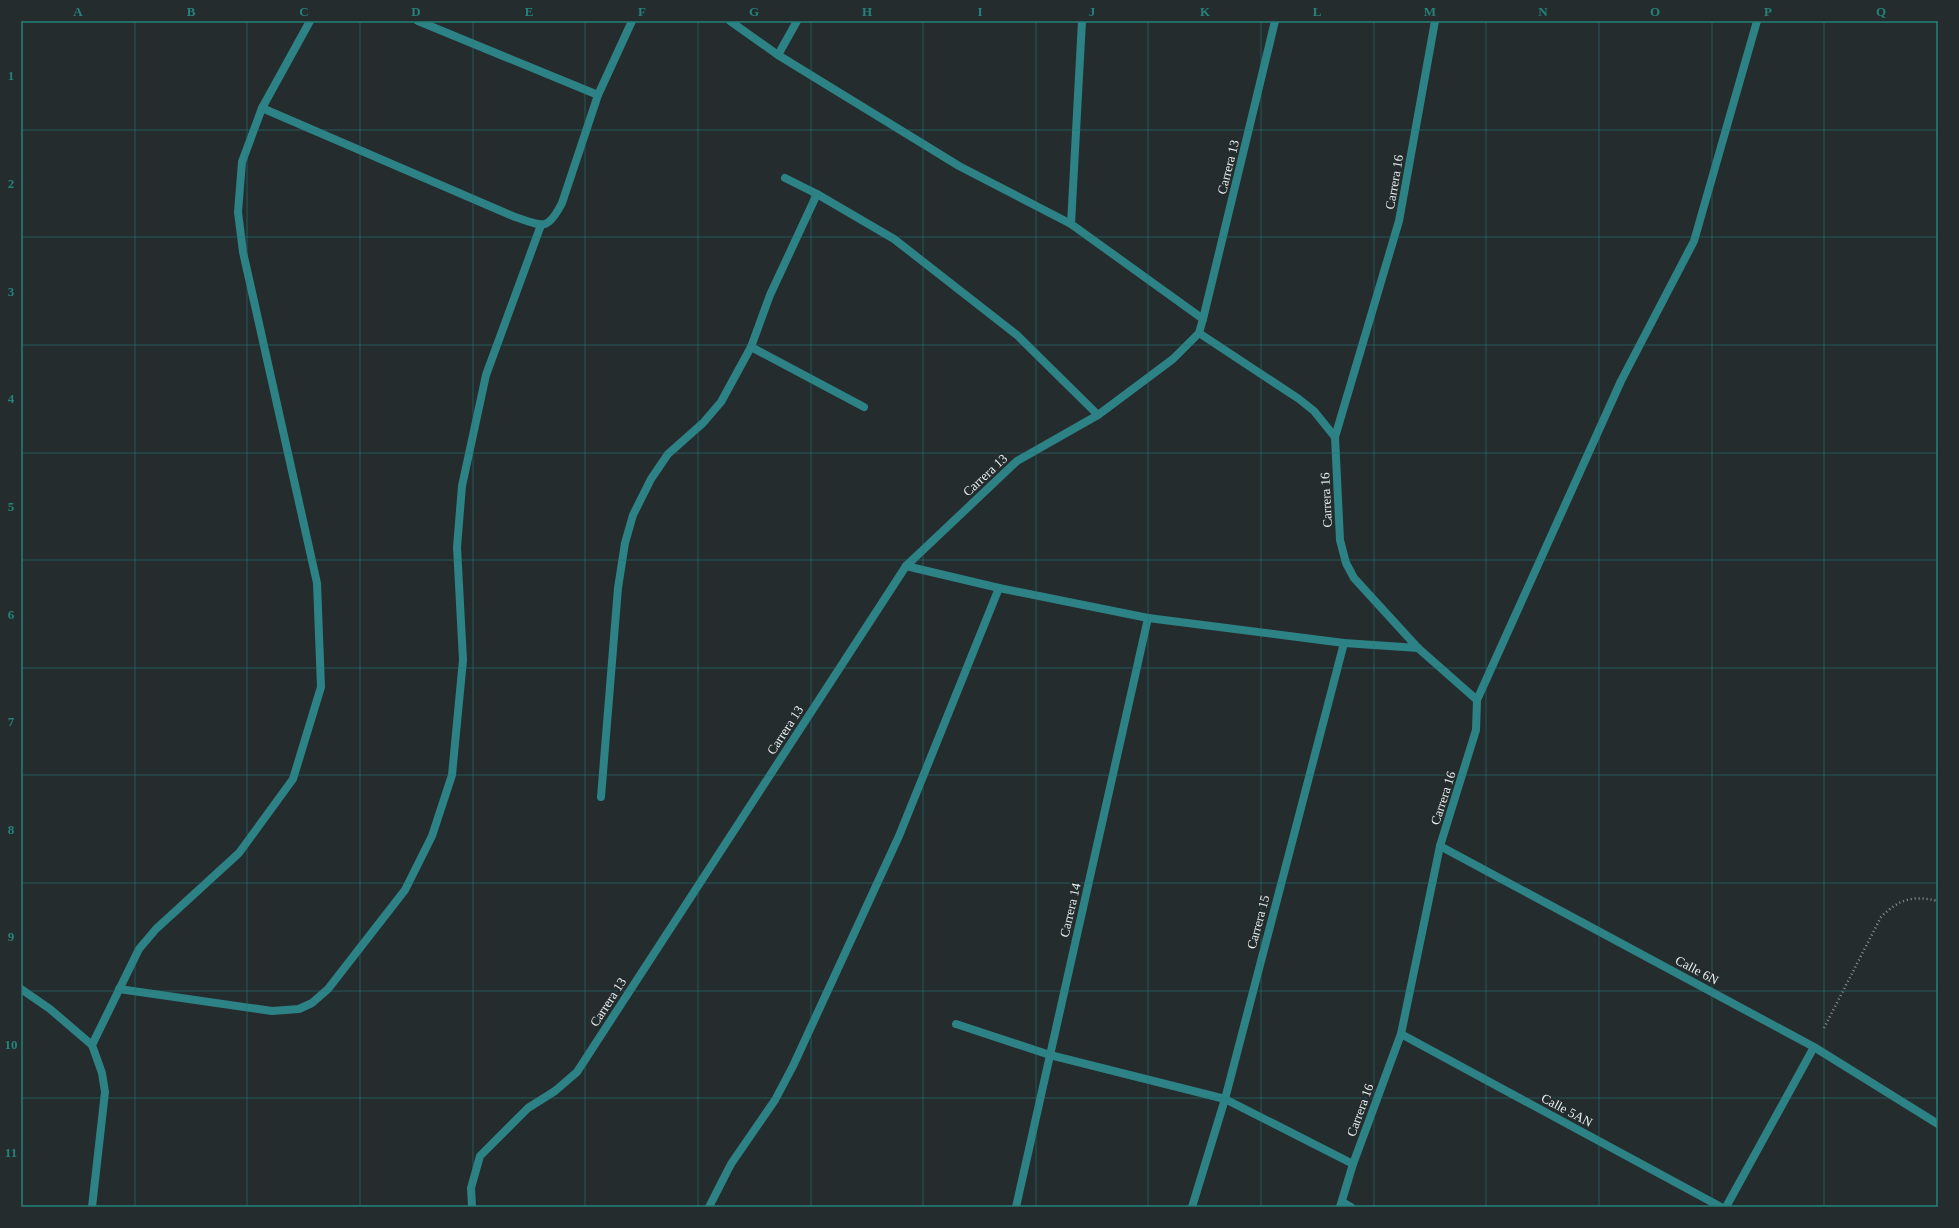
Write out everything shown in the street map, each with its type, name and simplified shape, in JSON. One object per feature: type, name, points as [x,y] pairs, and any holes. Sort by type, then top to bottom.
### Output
[{"type":"street","points":[[92,1045],[139,949],[156,929],[239,853],[293,780],[322,687],[317,583],[243,252],[238,212],[242,162],[262,108],[310,21]]},
{"type":"street","points":[[418,21],[598,95]]},
{"type":"street","points":[[262,108],[515,217],[541,225],[547,224],[553,220],[562,203],[598,95],[632,21]]},
{"type":"street","points":[[730,21],[778,55],[959,166],[1071,224],[1203,319]]},
{"type":"street","points":[[778,55],[797,21]]},
{"type":"street","points":[[1071,224],[1082,21]]},
{"type":"street","name":"Carrera 13","points":[[472,1207],[472,1188],[480,1156],[528,1108],[555,1091],[577,1072],[906,566],[1017,461],[1098,415],[1173,359],[1199,333],[1275,21]]},
{"type":"street","name":"Carrera 16","points":[[1341,1205],[1353,1164],[1401,1034],[1440,846],[1476,730],[1477,700],[1418,648],[1354,578],[1346,563],[1340,540],[1335,437],[1399,221],[1435,21]]},
{"type":"street","points":[[1477,700],[1621,381],[1694,242],[1757,21]]},
{"type":"street","points":[[785,178],[817,194],[894,239],[1017,335],[1098,415]]},
{"type":"street","points":[[601,797],[618,588],[625,543],[633,515],[651,479],[668,454],[703,422],[720,402],[751,347],[770,295],[817,194]]},
{"type":"street","points":[[119,989],[272,1011],[299,1009],[312,1003],[328,989],[405,890],[432,836],[452,775],[463,660],[457,547],[462,486],[486,374],[541,225]]},
{"type":"street","points":[[1199,333],[1304,403],[1314,411],[1335,437]]},
{"type":"street","points":[[751,347],[864,407]]},
{"type":"street","points":[[906,566],[999,588],[1148,618],[1344,643],[1418,648]]},
{"type":"street","points":[[709,1207],[731,1164],[775,1100],[793,1066],[899,836],[999,588]]},
{"type":"street","name":"Carrera 14","points":[[1016,1207],[1148,618]]},
{"type":"street","name":"Carrera 15","points":[[1192,1207],[1225,1099],[1344,643]]},
{"type":"street","name":"Calle 6N","points":[[1440,846],[1814,1047],[1938,1124]]},
{"type":"street","points":[[21,989],[50,1009],[92,1045],[102,1073],[105,1092],[92,1207]]},
{"type":"street","points":[[956,1024],[1050,1055],[1225,1099],[1353,1164]]},
{"type":"street","name":"Calle 5AN","points":[[1401,1034],[1721,1207]]},
{"type":"street","points":[[1726,1207],[1814,1047]]},
{"type":"street","points":[[1341,1205],[1351,1207]]},
{"type":"path","points":[[1814,1047],[1881,917],[1893,905],[1909,899],[1930,899],[1938,901]]}]
